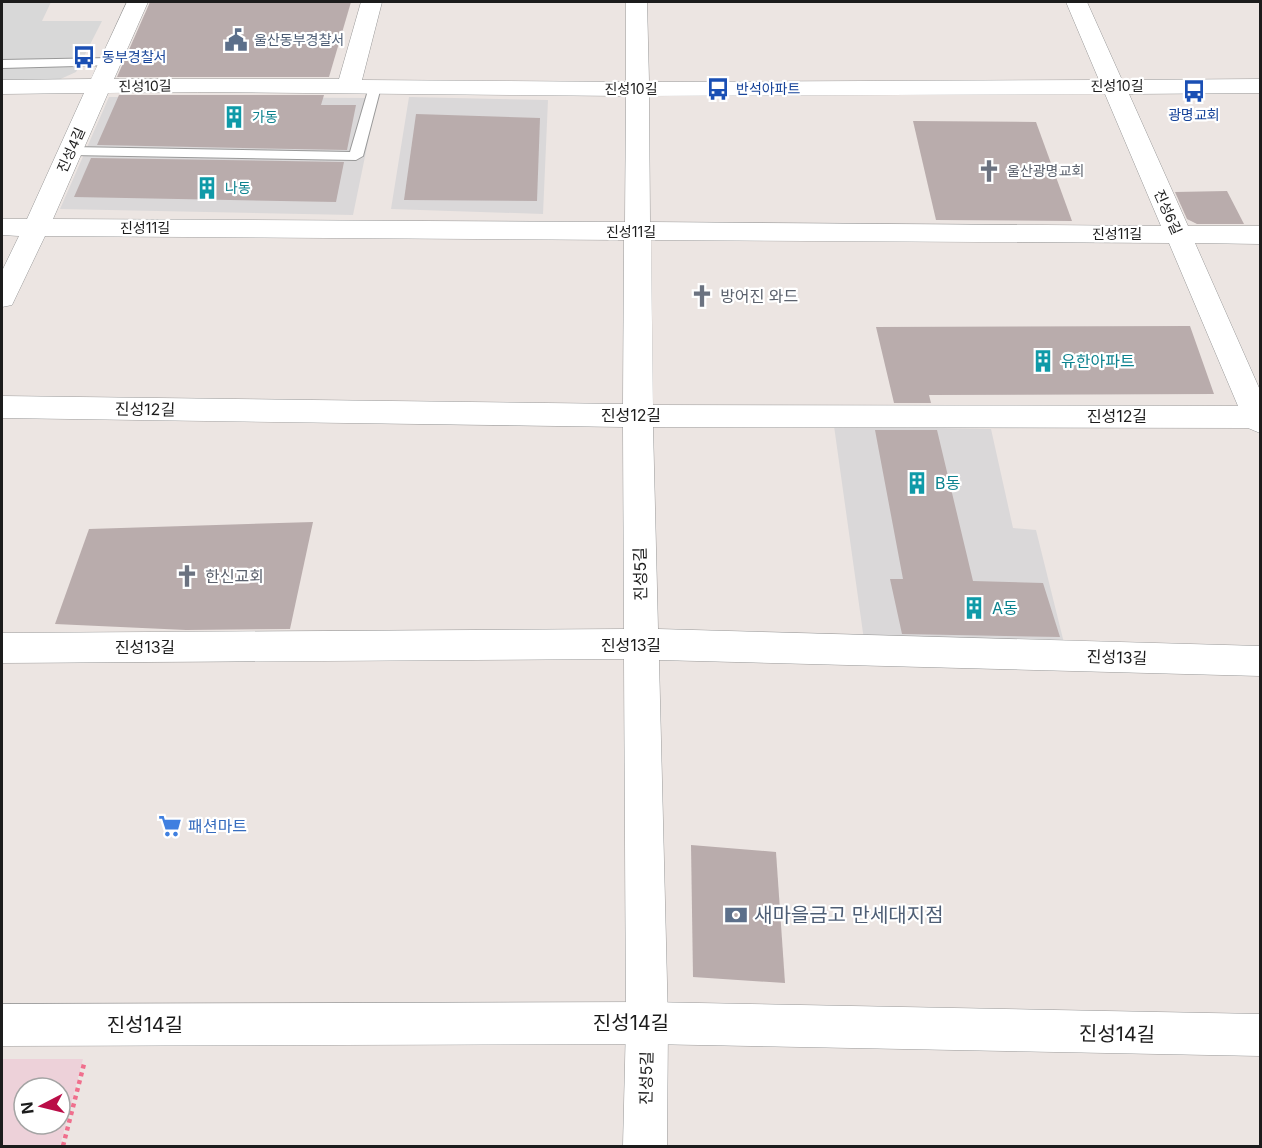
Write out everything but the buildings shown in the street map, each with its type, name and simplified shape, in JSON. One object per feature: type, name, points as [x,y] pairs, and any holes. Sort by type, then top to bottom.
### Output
[{"type":"street","name":"진성4길","points":[[2,298],[137,2]]},
{"type":"street","points":[[348,87],[372,2]]},
{"type":"street","name":"진성5길","points":[[637,2],[638,416],[647,1023],[645,1146]]},
{"type":"street","name":"진성6길","points":[[1077,2],[1260,418]]},
{"type":"street","name":"진성10길","points":[[2,87],[638,89],[1260,86]]},
{"type":"street","name":"진성11길","points":[[2,227],[1260,235]]},
{"type":"street","name":"진성12길","points":[[2,407],[638,416],[1260,418]]},
{"type":"street","name":"진성13길","points":[[2,648],[641,644],[1260,661]]},
{"type":"street","name":"진성14길","points":[[2,1025],[647,1023],[1260,1035]]},
{"type":"lane","points":[[2,64],[110,62]]},
{"type":"lane","points":[[71,151],[356,156],[375,87]]},
{"type":"path","points":[[63,1146],[93,1025]]},
{"type":"shaded area","points":[[2,2],[51,2],[42,21],[102,21],[76,72],[56,81],[2,81]]},
{"type":"shaded area","points":[[109,97],[377,98],[353,215],[60,209]]},
{"type":"shaded area","points":[[409,97],[548,100],[543,214],[391,209]]},
{"type":"shaded area","points":[[834,426],[991,429],[1013,528],[1036,530],[1064,643],[864,640]]},
{"type":"shaded area","points":[[2,1059],[83,1059],[72,1101],[72,1076],[12,1076],[12,1136],[63,1136],[60,1146],[2,1146]]},
{"type":"place","name":"울산동부경찰서","points":[[236,40]]},
{"type":"place","name":"동부경찰서","points":[[84,57]]},
{"type":"place","name":"반석아파트","points":[[718,89]]},
{"type":"place","name":"광명교회","points":[[1194,91]]},
{"type":"place","name":"가동","points":[[234,117]]},
{"type":"place","name":"울산광명교회","points":[[989,171]]},
{"type":"place","name":"나동","points":[[207,188]]},
{"type":"place","name":"방어진 와드","points":[[702,296]]},
{"type":"place","name":"유한아파트","points":[[1043,361]]},
{"type":"place","name":"B동","points":[[917,483]]},
{"type":"place","name":"한신교회","points":[[187,576]]},
{"type":"place","name":"A동","points":[[974,608]]},
{"type":"place","name":"패션마트","points":[[170,826]]},
{"type":"place","name":"새마을금고 만세대지점","points":[[736,915]]}]
